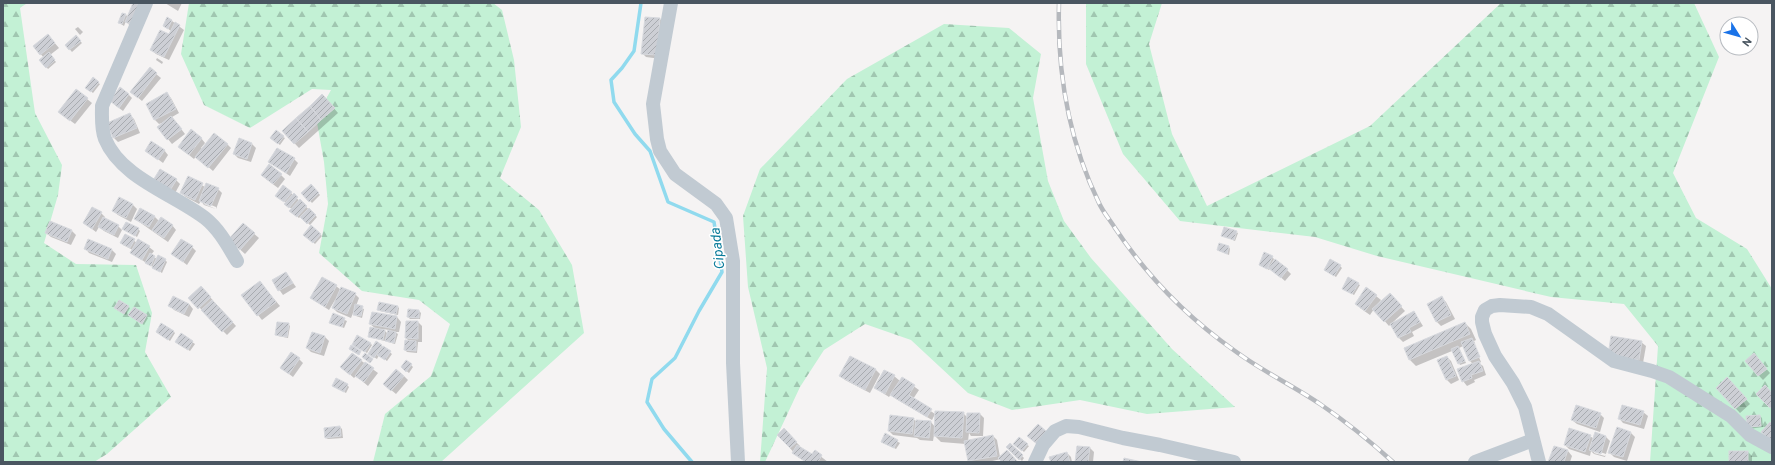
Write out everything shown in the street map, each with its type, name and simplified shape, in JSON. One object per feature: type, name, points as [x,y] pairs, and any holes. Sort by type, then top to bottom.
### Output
[{"type":"street","points":[[146,3],[102,106],[101,122],[105,139],[112,151],[122,163],[139,177],[205,218],[220,233],[237,261]]},
{"type":"street","points":[[671,3],[653,104],[657,139],[660,151],[675,174],[716,204],[726,218],[733,261],[733,363],[738,462]]},
{"type":"street","points":[[1539,462],[1525,408],[1512,383],[1495,356],[1485,334],[1482,317],[1486,310],[1492,306],[1500,305],[1531,308],[1548,314],[1614,361],[1669,377],[1731,416],[1750,435],[1772,447]]},
{"type":"street","points":[[1035,462],[1043,445],[1055,431],[1066,426],[1078,427],[1123,438],[1160,444],[1234,462]]},
{"type":"street","points":[[1475,462],[1534,440]]},
{"type":"green space","points":[[3,3],[27,3],[20,8],[35,113],[62,165],[58,195],[44,243],[76,264],[136,265],[152,313],[145,352],[171,397],[107,454],[94,462],[3,462]]},
{"type":"green space","points":[[189,3],[493,3],[502,10],[514,60],[521,127],[500,178],[539,210],[572,265],[584,333],[441,462],[373,462],[385,414],[431,376],[450,324],[419,300],[362,291],[319,253],[328,204],[324,162],[316,117],[331,90],[312,89],[250,128],[204,105],[181,54]]},
{"type":"green space","points":[[1086,3],[1162,3],[1149,44],[1172,134],[1207,206],[1370,126],[1501,3],[1694,3],[1719,57],[1673,173],[1696,218],[1747,249],[1772,289],[1772,462],[1650,462],[1658,346],[1624,304],[1551,297],[1377,256],[1315,237],[1180,221],[1123,154],[1086,64]]},
{"type":"green space","points":[[944,24],[1009,28],[1041,54],[1033,98],[1048,181],[1064,221],[1091,258],[1172,349],[1235,407],[1147,414],[1080,400],[1012,410],[968,393],[911,340],[865,324],[824,350],[800,387],[765,462],[760,462],[767,368],[748,287],[743,216],[760,169],[847,79]]},
{"type":"building","points":[[133,3],[142,5],[133,25],[125,22]]},
{"type":"building","points":[[122,13],[126,14],[122,24],[118,23]]},
{"type":"building","points":[[167,17],[172,20],[168,29],[163,26]]},
{"type":"building","points":[[645,17],[660,18],[657,55],[641,54]]},
{"type":"building","points":[[175,22],[180,25],[164,57],[150,50],[160,30],[169,34]]},
{"type":"building","points":[[48,34],[55,43],[40,55],[33,46]]},
{"type":"building","points":[[76,35],[81,41],[69,50],[65,45]]},
{"type":"building","points":[[49,52],[55,60],[46,68],[39,60]]},
{"type":"building","points":[[150,67],[157,73],[138,98],[130,92]]},
{"type":"building","points":[[93,77],[99,82],[91,92],[85,88]]},
{"type":"building","points":[[120,87],[129,94],[119,108],[110,101]]},
{"type":"building","points":[[76,89],[88,98],[70,121],[58,112]]},
{"type":"building","points":[[167,92],[176,109],[154,120],[146,104]]},
{"type":"building","points":[[322,94],[335,108],[321,120],[310,106]]},
{"type":"building","points":[[310,106],[321,120],[308,132],[296,118]]},
{"type":"building","points":[[130,113],[137,128],[113,138],[107,123]]},
{"type":"building","points":[[171,116],[182,129],[167,140],[157,127]]},
{"type":"building","points":[[296,118],[308,132],[294,144],[282,131]]},
{"type":"building","points":[[191,129],[202,138],[189,155],[178,147]]},
{"type":"building","points":[[276,130],[284,136],[278,144],[270,138]]},
{"type":"building","points":[[214,133],[228,144],[208,168],[195,157]]},
{"type":"building","points":[[239,138],[252,143],[247,159],[233,154]]},
{"type":"building","points":[[151,141],[165,150],[158,160],[145,151]]},
{"type":"building","points":[[277,148],[295,158],[286,173],[268,162]]},
{"type":"building","points":[[269,164],[282,174],[273,184],[261,175]]},
{"type":"building","points":[[160,169],[177,179],[169,192],[152,182]]},
{"type":"building","points":[[188,176],[203,183],[195,200],[180,193]]},
{"type":"building","points":[[206,183],[219,188],[211,206],[199,201]]},
{"type":"building","points":[[311,184],[319,193],[309,202],[301,193]]},
{"type":"building","points":[[283,185],[292,192],[284,202],[275,196]]},
{"type":"building","points":[[294,193],[298,197],[289,208],[284,204]]},
{"type":"building","points":[[119,197],[133,204],[126,218],[112,211]]},
{"type":"building","points":[[300,199],[307,206],[297,217],[289,211]]},
{"type":"building","points":[[92,207],[102,212],[92,229],[83,223]]},
{"type":"building","points":[[140,208],[155,216],[149,227],[134,219]]},
{"type":"building","points":[[309,208],[316,215],[307,224],[300,217]]},
{"type":"building","points":[[103,217],[119,225],[114,235],[98,227]]},
{"type":"building","points":[[161,217],[173,225],[164,238],[152,230]]},
{"type":"building","points":[[50,221],[72,230],[67,242],[45,233]]},
{"type":"building","points":[[126,222],[139,228],[135,236],[122,229]]},
{"type":"building","points":[[243,223],[255,233],[240,250],[228,240]]},
{"type":"building","points":[[311,225],[321,234],[313,243],[303,235]]},
{"type":"building","points":[[1224,227],[1237,231],[1234,240],[1221,236]]},
{"type":"building","points":[[125,234],[135,239],[130,248],[120,243]]},
{"type":"building","points":[[88,239],[112,249],[108,259],[84,249]]},
{"type":"building","points":[[138,239],[150,246],[142,260],[130,253]]},
{"type":"building","points":[[181,239],[193,246],[183,262],[171,254]]},
{"type":"building","points":[[1219,243],[1229,246],[1227,254],[1217,250]]},
{"type":"building","points":[[1264,252],[1273,256],[1267,269],[1259,265]]},
{"type":"building","points":[[150,253],[155,256],[151,266],[145,263]]},
{"type":"building","points":[[158,255],[166,259],[160,272],[152,268]]},
{"type":"building","points":[[1275,259],[1288,269],[1281,278],[1268,268]]},
{"type":"building","points":[[1330,259],[1341,265],[1334,276],[1324,270]]},
{"type":"building","points":[[286,272],[293,283],[278,291],[272,280]]},
{"type":"building","points":[[322,277],[337,285],[325,307],[310,298]]},
{"type":"building","points":[[1348,277],[1359,283],[1352,294],[1342,289]]},
{"type":"building","points":[[260,281],[276,302],[257,316],[241,295]]},
{"type":"building","points":[[201,286],[211,297],[198,309],[188,298]]},
{"type":"building","points":[[341,287],[356,293],[347,314],[332,308]]},
{"type":"building","points":[[1366,287],[1377,295],[1365,311],[1355,304]]},
{"type":"building","points":[[1390,293],[1402,306],[1384,322],[1372,309]]},
{"type":"building","points":[[173,296],[189,304],[184,314],[168,306]]},
{"type":"building","points":[[1442,296],[1451,315],[1436,322],[1427,304]]},
{"type":"building","points":[[119,300],[129,306],[124,314],[114,308]]},
{"type":"building","points":[[212,300],[233,322],[222,332],[201,310]]},
{"type":"building","points":[[379,302],[398,306],[396,314],[377,310]]},
{"type":"building","points":[[355,304],[363,306],[361,316],[353,315]]},
{"type":"building","points":[[134,307],[147,315],[142,324],[128,315]]},
{"type":"building","points":[[408,309],[419,310],[419,318],[407,317]]},
{"type":"building","points":[[1414,311],[1420,322],[1409,328],[1411,332],[1398,338],[1390,324]]},
{"type":"building","points":[[372,312],[397,316],[395,329],[369,324]]},
{"type":"building","points":[[333,313],[345,318],[342,327],[329,323]]},
{"type":"building","points":[[406,321],[418,321],[418,339],[405,338]]},
{"type":"building","points":[[277,322],[289,323],[287,337],[275,335]]},
{"type":"building","points":[[1465,322],[1470,334],[1409,360],[1404,348]]},
{"type":"building","points":[[161,323],[174,331],[168,340],[156,332]]},
{"type":"building","points":[[370,327],[385,330],[383,340],[368,337]]},
{"type":"building","points":[[388,330],[396,332],[394,343],[385,341]]},
{"type":"building","points":[[312,332],[325,336],[320,353],[306,348]]},
{"type":"building","points":[[181,333],[193,341],[188,350],[175,342]]},
{"type":"building","points":[[357,335],[371,343],[365,352],[352,345]]},
{"type":"building","points":[[1611,336],[1642,341],[1639,360],[1608,355]]},
{"type":"building","points":[[1472,338],[1480,357],[1469,361],[1461,342]]},
{"type":"building","points":[[405,340],[416,341],[416,351],[404,350]]},
{"type":"building","points":[[376,341],[382,345],[374,358],[368,354]]},
{"type":"building","points":[[351,345],[361,351],[359,355],[349,349]]},
{"type":"building","points":[[383,346],[391,351],[385,360],[377,355]]},
{"type":"building","points":[[1458,346],[1465,361],[1458,364],[1451,349]]},
{"type":"building","points":[[291,352],[300,358],[289,374],[280,368]]},
{"type":"building","points":[[352,353],[362,360],[350,375],[340,367]]},
{"type":"building","points":[[365,353],[373,359],[370,363],[362,357]]},
{"type":"building","points":[[1754,353],[1767,369],[1758,376],[1745,361]]},
{"type":"building","points":[[850,356],[876,369],[865,390],[839,376]]},
{"type":"building","points":[[1447,356],[1456,376],[1446,380],[1437,360]]},
{"type":"building","points":[[406,360],[412,364],[406,372],[401,367]]},
{"type":"building","points":[[1479,361],[1483,371],[1471,375],[1472,378],[1462,382],[1457,369]]},
{"type":"building","points":[[365,362],[374,368],[364,382],[355,376]]},
{"type":"building","points":[[396,369],[404,376],[391,391],[383,384]]},
{"type":"building","points":[[884,370],[895,375],[885,394],[874,388]]},
{"type":"building","points":[[902,377],[915,385],[909,395],[932,409],[927,417],[890,395]]},
{"type":"building","points":[[1727,377],[1747,399],[1735,409],[1716,388]]},
{"type":"building","points":[[336,378],[348,384],[344,392],[332,386]]},
{"type":"building","points":[[1765,385],[1772,393],[1772,406],[1770,408],[1756,394]]},
{"type":"building","points":[[1576,405],[1601,413],[1596,428],[1571,420]]},
{"type":"building","points":[[1622,405],[1644,411],[1640,425],[1618,419]]},
{"type":"building","points":[[935,411],[964,412],[962,438],[934,436]]},
{"type":"building","points":[[967,413],[980,413],[979,433],[966,432]]},
{"type":"building","points":[[890,415],[914,418],[912,434],[888,431]]},
{"type":"building","points":[[1760,415],[1761,426],[1747,427],[1746,416]]},
{"type":"building","points":[[916,420],[931,421],[929,438],[914,436]]},
{"type":"building","points":[[1770,422],[1772,424],[1772,442],[1761,432]]},
{"type":"building","points":[[1038,424],[1047,432],[1037,444],[1027,436]]},
{"type":"building","points":[[340,426],[341,436],[325,438],[324,428]]},
{"type":"building","points":[[1617,427],[1631,432],[1623,457],[1608,453]]},
{"type":"building","points":[[784,428],[797,442],[790,448],[777,435]]},
{"type":"building","points":[[1569,428],[1591,435],[1585,452],[1564,445]]},
{"type":"building","points":[[1595,432],[1606,436],[1601,454],[1589,450]]},
{"type":"building","points":[[885,433],[898,440],[894,448],[881,442]]},
{"type":"building","points":[[993,435],[997,456],[968,461],[964,441]]},
{"type":"building","points":[[1019,437],[1028,444],[1022,451],[1013,444]]},
{"type":"building","points":[[1010,443],[1023,455],[1019,460],[1006,447]]},
{"type":"building","points":[[797,445],[812,454],[815,450],[822,455],[818,462],[806,462],[792,453]]},
{"type":"building","points":[[1077,446],[1090,447],[1088,462],[1075,462]]},
{"type":"building","points":[[1554,446],[1568,450],[1564,462],[1548,462]]},
{"type":"building","points":[[1007,450],[1018,462],[1002,462],[998,458]]},
{"type":"building","points":[[1729,451],[1748,451],[1748,462],[1729,462]]},
{"type":"building","points":[[1067,452],[1070,462],[1051,462],[1049,457]]},
{"type":"building","points":[[1124,458],[1142,462],[1123,462]]},
{"type":"waterway","name":"Cipada","points":[[641,3],[634,51],[611,80],[614,102],[635,134],[650,151],[668,202],[714,222],[722,272],[699,311],[675,358],[652,379],[647,402],[664,429],[692,462]]},
{"type":"railway","points":[[1059,3],[1060,55],[1067,106],[1073,131],[1080,155],[1099,203],[1127,246],[1169,295],[1201,325],[1245,358],[1329,411],[1375,446],[1393,462]]}]
